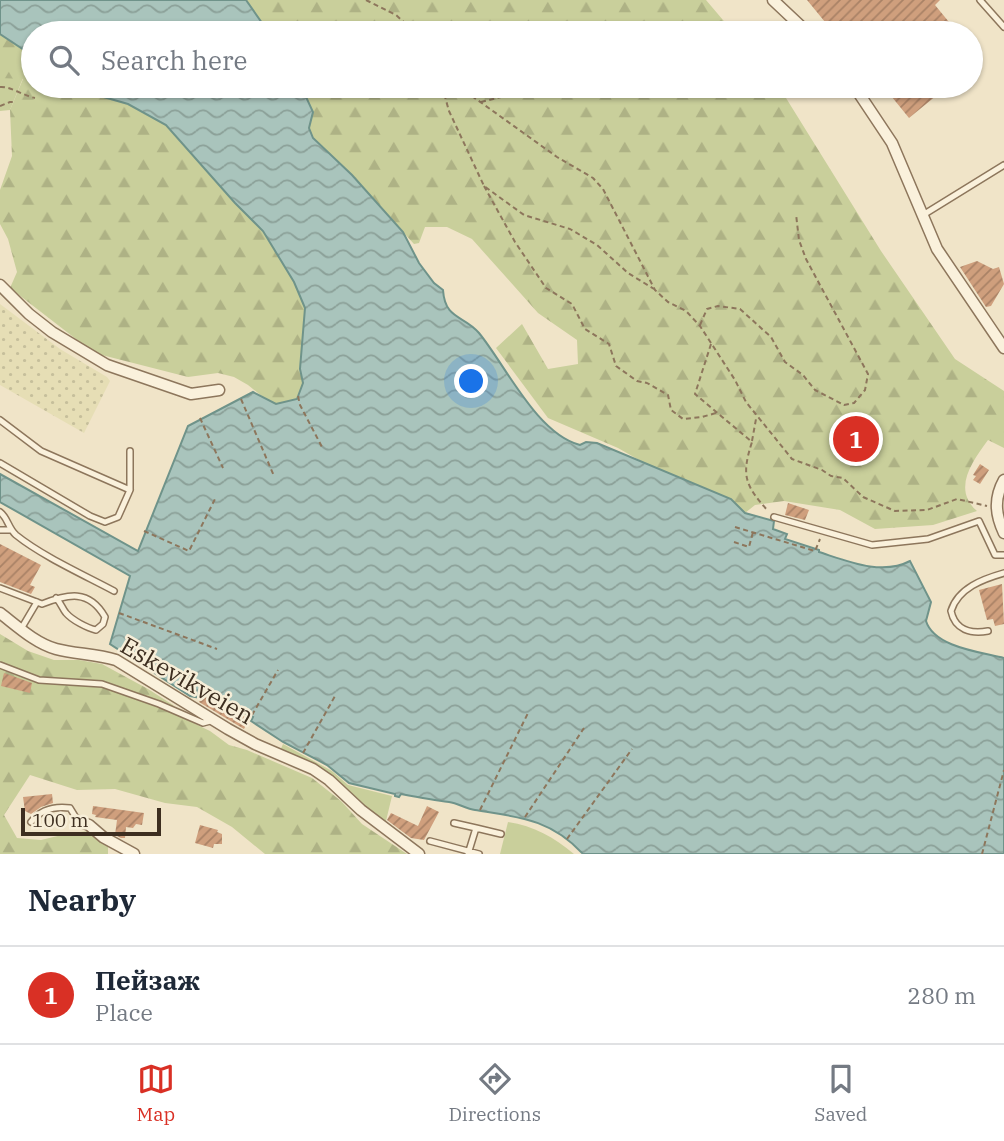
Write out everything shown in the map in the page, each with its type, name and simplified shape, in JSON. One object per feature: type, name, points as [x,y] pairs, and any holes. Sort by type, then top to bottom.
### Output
[{"type":"street","points":[[774,0],[796,21]]},
{"type":"street","points":[[862,98],[892,143],[937,249],[1004,348]]},
{"type":"street","points":[[0,285],[44,326],[107,366],[191,394],[219,390]]},
{"type":"street","points":[[1004,480],[997,495],[996,507],[1004,533]]},
{"type":"street","name":"Eskevikveien","points":[[0,613],[42,644],[57,650],[96,654],[116,660],[255,744],[313,769],[330,780],[374,821],[419,854]]},
{"type":"street","points":[[78,821],[89,825],[103,837],[134,854]]},
{"type":"lane","points":[[980,0],[1004,27]]},
{"type":"lane","points":[[921,216],[1004,165]]},
{"type":"lane","points":[[0,420],[41,451],[130,490]]},
{"type":"lane","points":[[0,463],[90,516],[105,522],[118,517],[130,490],[130,451]]},
{"type":"lane","points":[[0,512],[5,516],[11,530]]},
{"type":"lane","points":[[774,517],[872,545],[928,539],[979,521],[995,555],[1004,555]]},
{"type":"lane","points":[[0,530],[11,530],[70,568],[114,591]]},
{"type":"lane","points":[[988,631],[973,632],[962,629],[957,625],[951,611],[957,596],[964,590],[1004,573]]},
{"type":"lane","points":[[0,588],[42,604],[56,598],[77,595],[86,598],[101,610],[105,617],[103,624],[96,630],[85,626],[65,612],[56,598]]},
{"type":"lane","points":[[21,629],[37,602]]},
{"type":"lane","points":[[0,665],[39,680],[102,684],[203,723],[214,720]]},
{"type":"lane","points":[[31,822],[47,809],[61,807],[70,808],[78,821]]},
{"type":"lane","points":[[454,823],[501,834]]},
{"type":"lane","points":[[469,853],[476,828]]},
{"type":"lane","points":[[430,841],[479,854]]},
{"type":"path","points":[[366,0],[403,21]]},
{"type":"path","points":[[0,87],[21,94]]},
{"type":"path","points":[[445,98],[485,187],[546,288],[572,304],[585,329],[609,344],[617,366],[637,381],[647,383],[668,395],[671,410],[683,419],[716,413]]},
{"type":"path","points":[[474,98],[557,157],[593,178],[603,189],[655,290]]},
{"type":"path","points":[[480,103],[498,98]]},
{"type":"path","points":[[0,106],[16,103]]},
{"type":"path","points":[[485,187],[524,215],[570,229],[597,244],[628,273],[686,312],[700,326],[757,418],[792,459],[831,476],[843,478],[863,496],[887,509],[927,510],[962,498],[978,505],[996,507]]},
{"type":"path","points":[[700,326],[707,309],[718,306],[740,309],[771,337],[785,362],[803,375],[815,390],[844,405],[854,403],[865,390],[868,374],[806,259],[799,240],[796,214]]},
{"type":"path","points":[[711,343],[695,394],[752,442]]},
{"type":"path","points":[[298,396],[322,447]]},
{"type":"path","points":[[241,399],[274,476]]},
{"type":"path","points":[[200,418],[223,468]]},
{"type":"path","points":[[757,418],[745,468],[746,478],[750,491],[774,517]]},
{"type":"path","points":[[144,531],[189,551],[216,497]]},
{"type":"path","points":[[735,527],[815,551],[823,531]]},
{"type":"path","points":[[734,542],[749,547],[753,531]]},
{"type":"path","points":[[119,613],[217,649]]},
{"type":"path","points":[[252,715],[278,670]]},
{"type":"path","points":[[303,753],[335,696]]},
{"type":"path","points":[[480,810],[528,713]]},
{"type":"path","points":[[525,817],[584,728]]},
{"type":"path","points":[[568,839],[632,749]]},
{"type":"path","points":[[982,854],[1004,770]]},
{"type":"shaded area","points":[[0,304],[60,349],[110,381],[84,433],[0,385]]},
{"type":"green space","points":[[243,0],[706,0],[724,21],[260,21]]},
{"type":"green space","points":[[0,34],[21,48],[21,79],[0,78]]},
{"type":"green space","points":[[0,78],[21,78],[10,110],[0,111]]},
{"type":"green space","points":[[21,84],[21,98],[113,98],[151,115],[178,136],[235,203],[263,231],[294,282],[305,308],[300,369],[303,383],[297,399],[276,404],[269,402],[234,377],[218,373],[188,377],[94,353],[10,288],[17,272],[8,239],[0,224],[0,190],[12,156],[10,110]]},
{"type":"green space","points":[[292,98],[786,98],[881,251],[955,359],[1004,391],[1004,448],[988,440],[967,476],[966,494],[977,511],[933,525],[875,529],[840,510],[784,501],[755,505],[745,513],[618,448],[548,418],[496,348],[522,324],[548,369],[578,364],[577,340],[538,313],[472,239],[447,227],[425,227],[419,243],[414,244],[341,165],[300,150]]},
{"type":"green space","points":[[0,634],[28,651],[54,660],[102,664],[148,689],[173,705],[183,718],[210,731],[229,745],[312,778],[341,801],[362,824],[407,854],[265,854],[232,827],[197,807],[165,803],[115,789],[77,790],[30,775],[4,815],[17,838],[41,840],[90,831],[108,845],[108,854],[0,854]]},
{"type":"green space","points":[[283,744],[332,771],[348,785],[392,796],[385,825],[334,777],[280,751]]},
{"type":"green space","points":[[508,822],[543,833],[574,854],[500,854]]},
{"type":"water","points":[[0,0],[246,0],[261,21],[21,21],[21,48],[0,34]]},
{"type":"water","points":[[107,98],[307,98],[313,112],[309,128],[313,138],[352,175],[403,232],[419,263],[443,290],[447,307],[479,333],[524,397],[550,428],[580,445],[586,442],[597,443],[731,499],[745,513],[774,521],[773,529],[787,534],[785,539],[819,552],[864,566],[888,567],[910,561],[931,602],[926,621],[931,630],[948,643],[1004,658],[1004,854],[583,854],[559,833],[534,821],[452,803],[401,794],[399,797],[349,783],[327,765],[283,742],[251,721],[253,717],[232,707],[229,712],[229,707],[204,694],[200,698],[190,696],[110,644],[130,576],[0,502],[0,474],[138,551],[188,426],[253,392],[276,404],[297,399],[303,383],[300,369],[305,308],[294,282],[263,231],[166,125],[128,104]]},
{"type":"building","points":[[807,0],[940,0],[935,5],[948,21],[824,21]]},
{"type":"building","points":[[893,98],[933,98],[909,118]]},
{"type":"building","points":[[977,261],[993,269],[999,267],[1004,284],[991,306],[986,307],[960,267]]},
{"type":"building","points":[[980,464],[989,470],[980,484],[973,480],[976,476],[973,475]]},
{"type":"building","points":[[788,503],[809,510],[805,520],[785,515]]},
{"type":"building","points":[[0,544],[41,565],[30,585],[35,587],[31,594],[0,582]]},
{"type":"building","points":[[1002,584],[1004,624],[995,626],[993,619],[987,620],[979,590]]},
{"type":"building","points":[[4,673],[32,683],[30,693],[1,686]]},
{"type":"building","points":[[203,695],[249,719],[244,729],[199,702]]},
{"type":"building","points":[[52,794],[53,803],[31,814],[25,811],[23,797]]},
{"type":"building","points":[[93,806],[144,813],[142,825],[126,827],[125,838],[121,838],[115,835],[117,820],[95,817],[96,815],[92,814]]},
{"type":"building","points":[[427,806],[439,812],[424,840],[411,838],[387,820],[391,813],[418,826]]},
{"type":"building","points":[[200,825],[218,830],[217,832],[222,834],[222,844],[214,844],[213,848],[195,843]]},
{"type":"place","name":"Пейзаж","points":[[856,439]]}]
